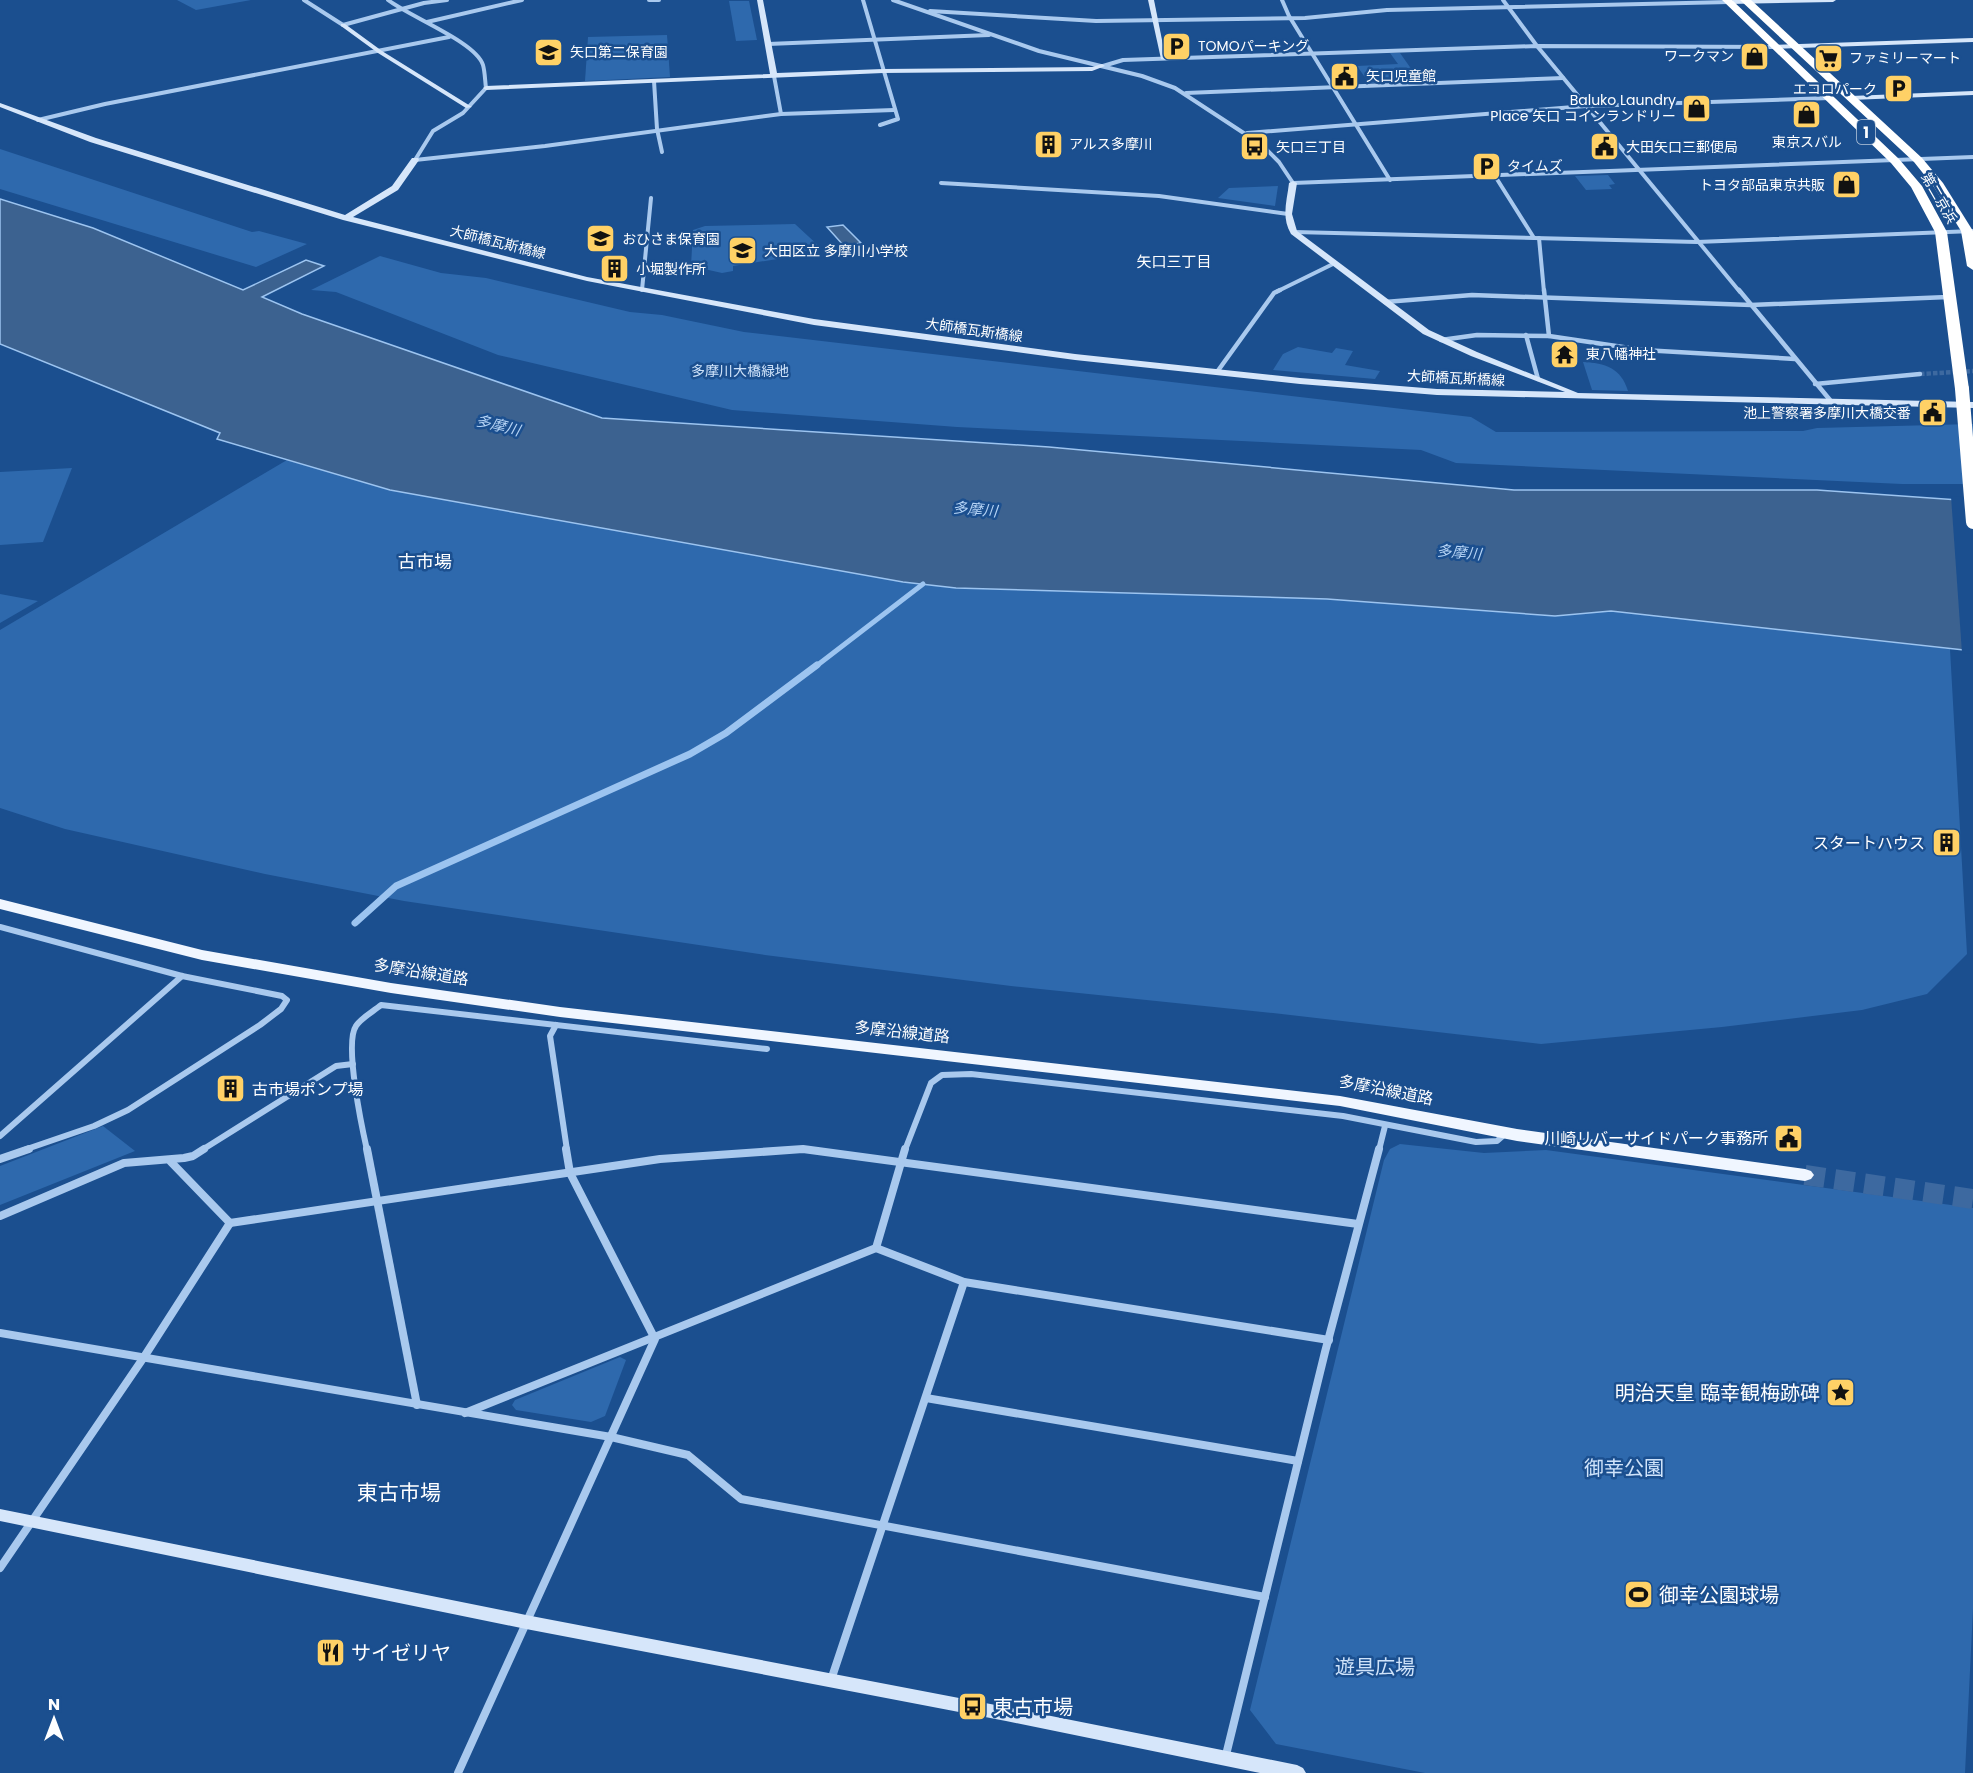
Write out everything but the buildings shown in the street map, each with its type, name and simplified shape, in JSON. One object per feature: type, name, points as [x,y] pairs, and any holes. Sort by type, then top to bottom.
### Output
[{"type":"highway","name":"第二京浜","points":[[1728,1],[1895,161],[1916,186],[1941,232],[1962,389],[1973,522]]},
{"type":"highway","name":"第二京浜","points":[[1746,1],[1918,160],[1939,185],[1970,231],[1973,266]]},
{"type":"main road","name":"多摩沿線道路","points":[[0,903],[202,955],[391,988],[560,1012],[1319,1098],[1506,1133],[1805,1175]]},
{"type":"street","points":[[304,0],[380,52],[468,107]]},
{"type":"street","points":[[388,0],[402,11],[428,22],[449,37],[467,45],[477,54],[483,64],[486,87]]},
{"type":"street","points":[[343,25],[402,11],[424,3],[447,0]]},
{"type":"street","points":[[428,22],[522,0]]},
{"type":"street","points":[[649,0],[658,0]]},
{"type":"street","points":[[760,0],[781,114]]},
{"type":"street","points":[[863,0],[898,118],[880,125]]},
{"type":"street","points":[[893,0],[1040,51],[1151,78],[1185,93],[1247,134],[1283,165],[1293,183],[1288,222],[1294,232],[1385,302],[1441,340],[1581,396]]},
{"type":"street","points":[[1151,0],[1164,59]]},
{"type":"street","points":[[1282,0],[1291,19],[1390,180]]},
{"type":"street","points":[[1503,0],[1537,46],[1697,242],[1830,400]]},
{"type":"street","points":[[1586,0],[1589,4]]},
{"type":"street","points":[[920,10],[1096,21],[1291,19],[1388,10],[1833,0]]},
{"type":"street","points":[[768,44],[993,35]]},
{"type":"street","points":[[38,120],[449,37]]},
{"type":"street","points":[[346,218],[395,188],[433,131],[463,113],[486,87],[883,71],[1092,69],[1123,60],[1537,46],[1774,47],[1973,40]]},
{"type":"street","points":[[1185,93],[1563,78]]},
{"type":"street","points":[[654,81],[657,129],[662,152]]},
{"type":"street","points":[[1851,98],[1973,93]]},
{"type":"street","points":[[1247,134],[1587,106],[1830,98]]},
{"type":"street","name":"大師橋瓦斯橋線","points":[[0,105],[154,160],[346,218],[587,279],[824,323],[1075,357],[1437,392],[1973,405]]},
{"type":"street","points":[[415,160],[545,146],[781,114],[894,110]]},
{"type":"street","points":[[1293,183],[1973,158]]},
{"type":"street","points":[[1495,176],[1536,238],[1547,298],[1549,336]]},
{"type":"street","points":[[940,183],[1159,196],[1288,214]]},
{"type":"street","points":[[642,290],[651,198]]},
{"type":"street","points":[[1294,232],[1697,242],[1970,231]]},
{"type":"street","points":[[1217,372],[1274,293],[1335,262]]},
{"type":"street","points":[[1385,302],[1472,295],[1751,305],[1948,297]]},
{"type":"street","points":[[1441,340],[1478,335],[1549,336],[1643,350],[1795,359]]},
{"type":"street","points":[[1526,335],[1538,379]]},
{"type":"street","points":[[1815,384],[1920,374]]},
{"type":"street","points":[[0,927],[182,976],[282,996],[287,1000],[281,1009],[261,1025],[128,1110],[94,1126],[0,1159]]},
{"type":"street","points":[[0,1136],[182,976]]},
{"type":"street","points":[[417,1405],[353,1064],[351,1041],[356,1026],[381,1005],[768,1049]]},
{"type":"street","points":[[556,1025],[550,1036],[570,1173],[655,1339]]},
{"type":"street","points":[[0,1216],[124,1163],[171,1162],[193,1156],[336,1066],[353,1064]]},
{"type":"street","points":[[876,1248],[900,1163],[931,1083],[942,1075],[955,1073],[1343,1116],[1476,1142],[1497,1142],[1506,1133]]},
{"type":"street","points":[[1225,1759],[1358,1224],[1385,1126]]},
{"type":"street","points":[[0,1568],[144,1357],[230,1223],[660,1159],[803,1149],[1358,1224]]},
{"type":"street","points":[[171,1162],[230,1223]]},
{"type":"street","points":[[465,1413],[655,1339],[876,1248],[964,1282],[1329,1340]]},
{"type":"street","points":[[831,1681],[964,1282]]},
{"type":"street","points":[[0,1333],[611,1437],[688,1455],[741,1499],[1265,1597]]},
{"type":"street","points":[[458,1773],[655,1339]]},
{"type":"street","points":[[926,1398],[1299,1461]]},
{"type":"street","points":[[0,1515],[526,1622],[1006,1714],[1297,1773]]},
{"type":"green space","points":[[177,0],[251,0],[196,10]]},
{"type":"green space","points":[[729,1],[749,1],[757,40],[736,41]]},
{"type":"green space","points":[[667,35],[670,77],[585,81],[588,37]]},
{"type":"green space","points":[[1390,53],[1400,53],[1412,70],[1390,71],[1397,82],[1369,83],[1357,66],[1398,64]]},
{"type":"green space","points":[[0,149],[252,232],[259,231],[307,244],[256,267],[0,189]]},
{"type":"green space","points":[[1608,175],[1615,184],[1609,185],[1612,189],[1586,190],[1575,176]]},
{"type":"green space","points":[[1278,186],[1275,206],[1218,198],[1229,188]]},
{"type":"green space","points":[[795,224],[821,248],[788,254],[790,257],[733,266],[733,271],[722,273],[691,266],[693,230],[705,226]]},
{"type":"green space","name":"多摩川大橋緑地","points":[[380,256],[441,273],[486,278],[630,312],[662,315],[744,332],[1471,417],[1496,432],[1803,431],[1817,428],[1973,424],[1973,484],[1902,484],[1456,463],[1421,450],[957,427],[732,410],[498,355],[336,292],[311,290]]},
{"type":"green space","points":[[1298,347],[1332,353],[1336,348],[1353,351],[1345,365],[1380,371],[1375,379],[1273,370],[1283,354]]},
{"type":"green space","points":[[1583,362],[1611,368],[1621,377],[1628,391],[1592,390]]},
{"type":"green space","points":[[287,460],[390,490],[903,582],[956,588],[1327,599],[1555,616],[1610,611],[1950,649],[1967,954],[1927,994],[1862,1010],[1722,1027],[1541,1044],[1011,986],[765,955],[404,901],[265,874],[65,829],[0,808],[0,630]]},
{"type":"green space","points":[[72,468],[43,542],[0,545],[0,472]]},
{"type":"green space","points":[[0,594],[38,601],[0,623]]},
{"type":"green space","points":[[103,1126],[135,1151],[0,1205],[0,1166]]},
{"type":"green space","name":"御幸公園","points":[[1400,1144],[1484,1153],[1546,1150],[1973,1208],[1973,1609],[1965,1773],[1425,1773],[1276,1744],[1250,1710],[1384,1160],[1390,1149]]},
{"type":"green space","points":[[620,1357],[626,1360],[605,1416],[591,1422],[516,1410],[512,1405],[515,1400]]},
{"type":"water","name":"多摩川","points":[[0,199],[93,228],[243,290],[306,260],[324,266],[262,297],[302,314],[602,418],[1049,447],[1514,490],[1817,490],[1973,501],[1973,651],[1611,611],[1555,616],[1327,599],[956,588],[903,582],[390,490],[217,439],[220,433],[0,344]]},
{"type":"water","points":[[843,225],[861,243],[844,246],[827,227]]},
{"type":"pier","points":[[1951,496],[1973,498],[1973,654],[1962,653]]},
{"type":"waterway","points":[[815,667],[923,584]]},
{"type":"waterway","points":[[355,923],[396,886],[690,754],[726,733],[817,665]]},
{"type":"tunnel","points":[[1920,374],[1973,371]]},
{"type":"tunnel","points":[[1805,1175],[1973,1199]]},
{"type":"place","name":"TOMOパーキング","points":[[1177,46]]},
{"type":"place","name":"矢口第二保育園","points":[[549,52]]},
{"type":"place","name":"ワークマン","points":[[1755,56]]},
{"type":"place","name":"ファミリーマート","points":[[1828,58]]},
{"type":"place","name":"矢口児童館","points":[[1345,76]]},
{"type":"place","name":"エコロパーク","points":[[1898,89]]},
{"type":"place","name":"Baluko Laundry Place 矢口 コインランドリー","points":[[1697,108]]},
{"type":"place","name":"東京スバル","points":[[1807,115]]},
{"type":"place","name":"アルス多摩川","points":[[1048,144]]},
{"type":"place","name":"矢口三丁目","points":[[1255,147]]},
{"type":"place","name":"大田矢口三郵便局","points":[[1605,147]]},
{"type":"place","name":"タイムズ","points":[[1486,166]]},
{"type":"place","name":"トヨタ部品東京共販","points":[[1846,185]]},
{"type":"place","name":"おひさま保育園","points":[[601,239]]},
{"type":"place","name":"大田区立 多摩川小学校","points":[[743,251]]},
{"type":"place","name":"小堀製作所","points":[[615,269]]},
{"type":"place","name":"東八幡神社","points":[[1565,354]]},
{"type":"place","name":"池上警察署多摩川大橋交番","points":[[1932,413]]},
{"type":"place","name":"スタートハウス","points":[[1946,843]]},
{"type":"place","name":"古市場ポンプ場","points":[[231,1089]]},
{"type":"place","name":"川崎リバーサイドパーク事務所","points":[[1789,1138]]},
{"type":"place","name":"明治天皇 臨幸観梅跡碑","points":[[1841,1393]]},
{"type":"place","name":"御幸公園球場","points":[[1638,1595]]},
{"type":"place","name":"サイゼリヤ","points":[[330,1653]]},
{"type":"place","name":"東古市場","points":[[972,1707]]},
{"type":"district","name":"矢口三丁目","points":[[1174,261]]},
{"type":"district","name":"古市場","points":[[425,561]]},
{"type":"district","name":"東古市場","points":[[399,1492]]},
{"type":"park label","name":"遊具広場","points":[[1375,1667]]}]
